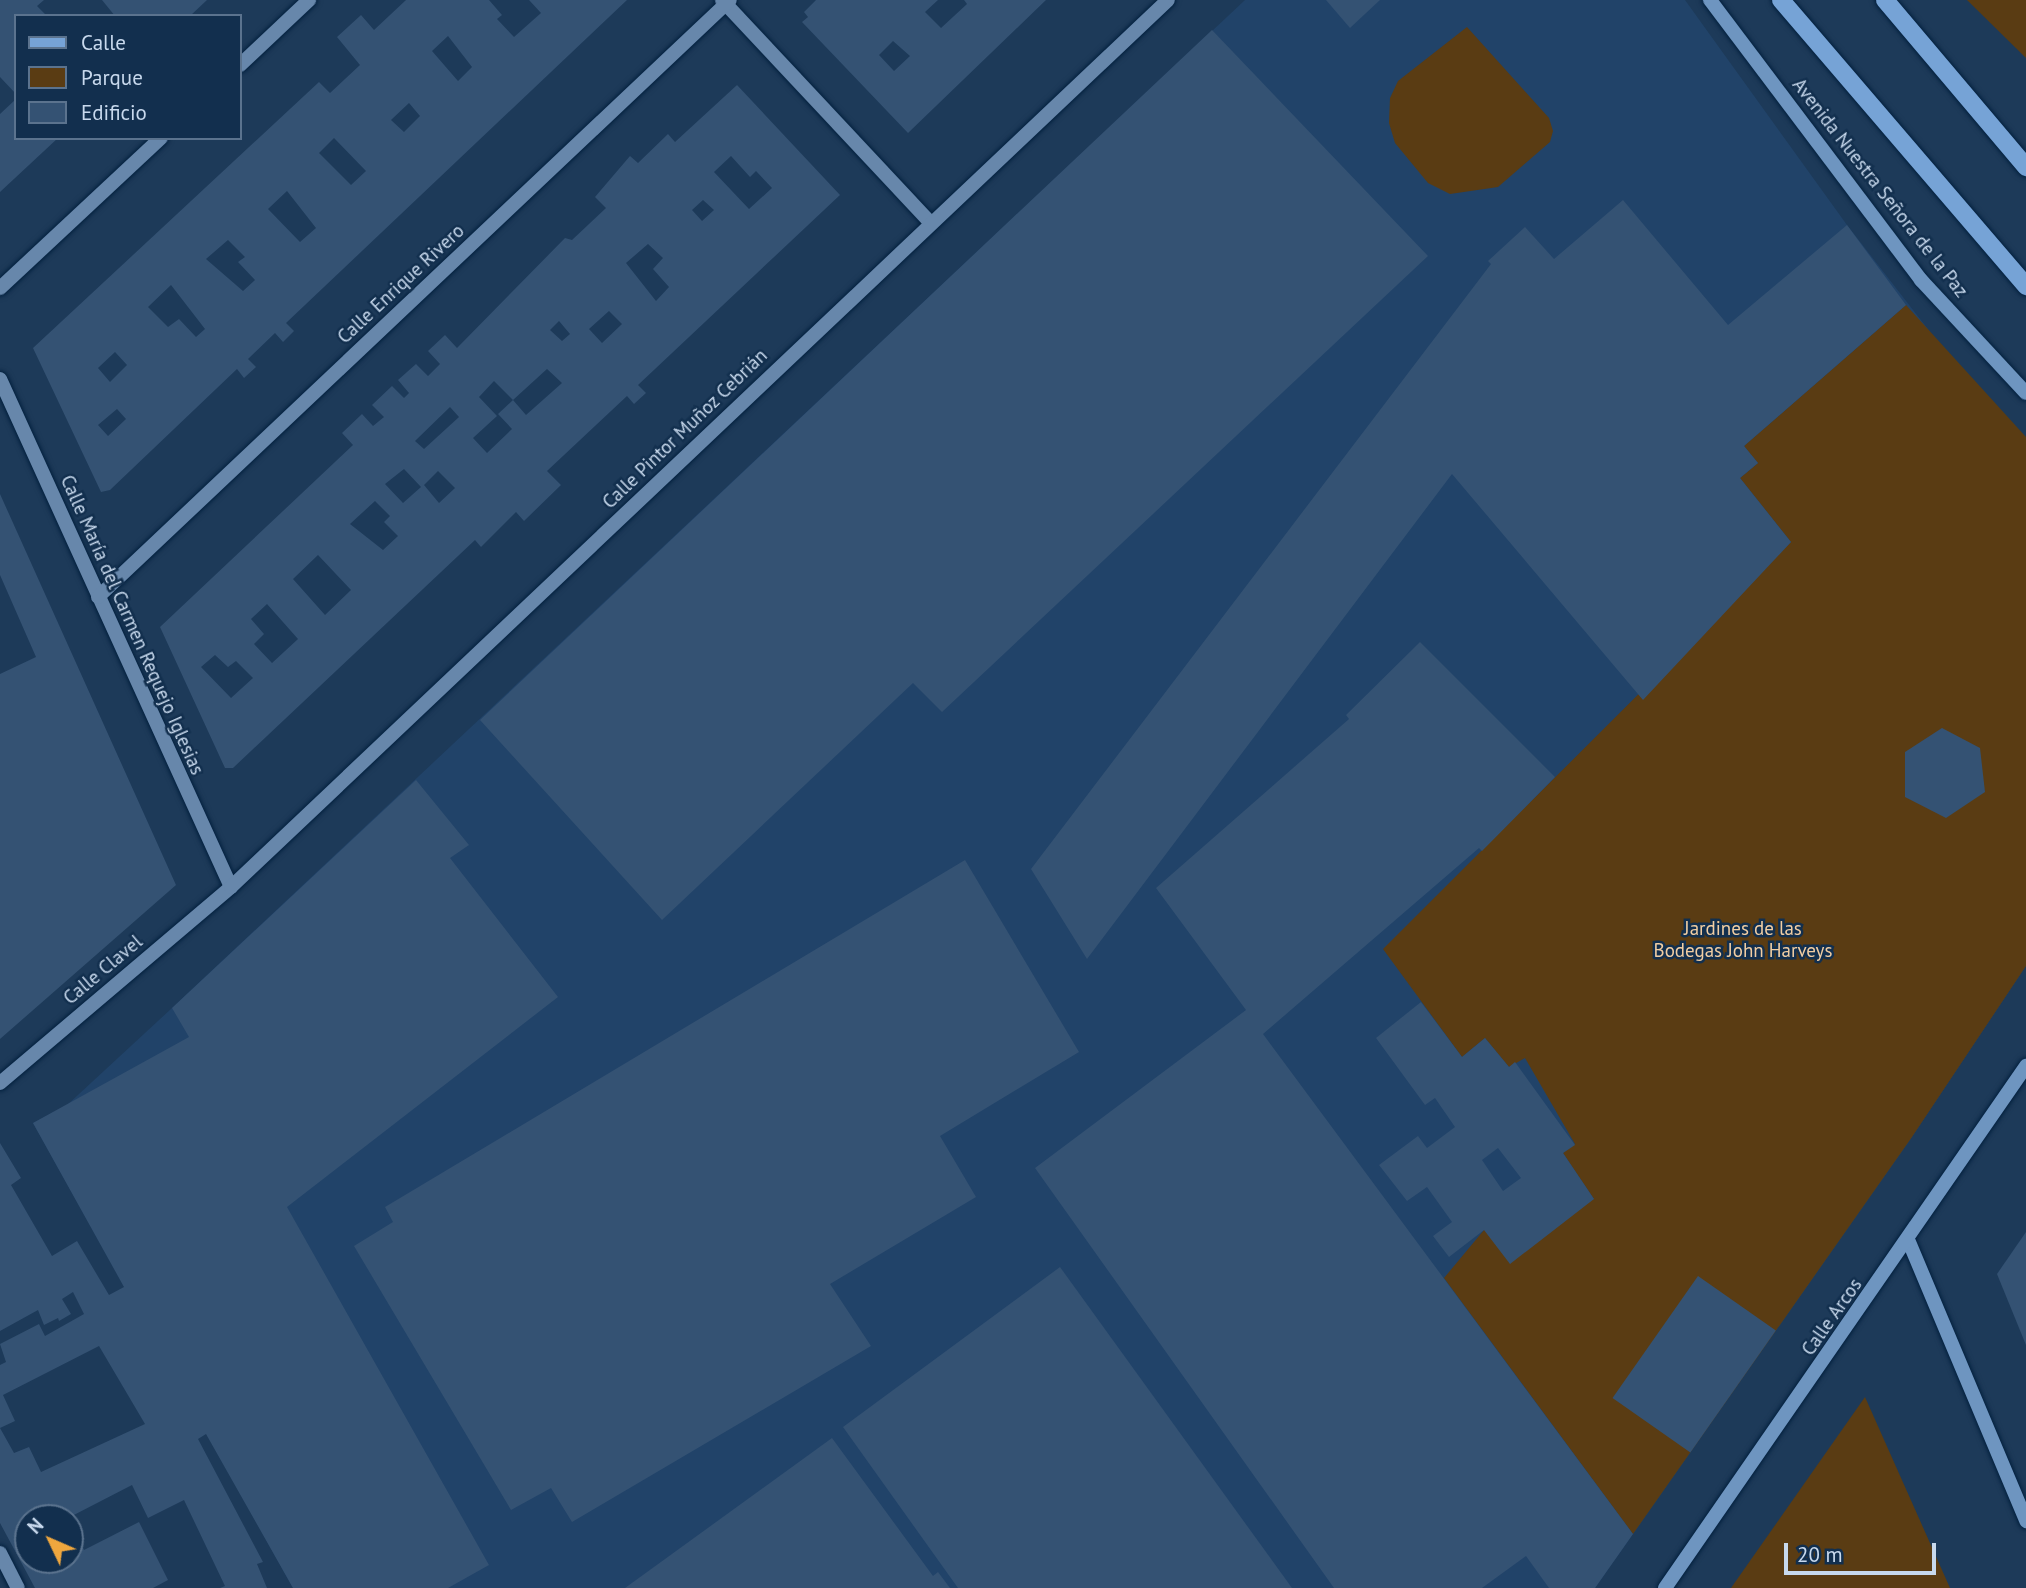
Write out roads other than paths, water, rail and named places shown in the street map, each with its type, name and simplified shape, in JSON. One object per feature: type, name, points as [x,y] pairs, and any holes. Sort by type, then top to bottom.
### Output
[{"type":"main road","points":[[1782,0],[2026,286]]},
{"type":"main road","points":[[1885,0],[2026,167]]},
{"type":"street","points":[[242,63],[309,0]]},
{"type":"street","name":"Calle Pintor Muñoz Cebrián","points":[[231,887],[930,222],[1168,0]]},
{"type":"street","name":"Avenida Nuestra Señora de la Paz","points":[[1710,0],[1921,280],[2026,393]]},
{"type":"street","points":[[726,1],[930,222]]},
{"type":"street","name":"Calle Enrique Rivero","points":[[97,597],[726,1]]},
{"type":"street","points":[[0,288],[159,140]]},
{"type":"street","name":"Calle María del Carmen Requejo Iglesias","points":[[0,379],[231,887]]},
{"type":"street","name":"Calle Clavel","points":[[0,1083],[231,887]]},
{"type":"street","name":"Calle Arcos","points":[[1665,1588],[1909,1242],[2026,1066]]},
{"type":"street","points":[[1909,1242],[2026,1521]]},
{"type":"street","points":[[0,1553],[19,1588]]},
{"type":"park label","name":"Jardines de las Bodegas John Harveys","points":[[1743,940]]}]
